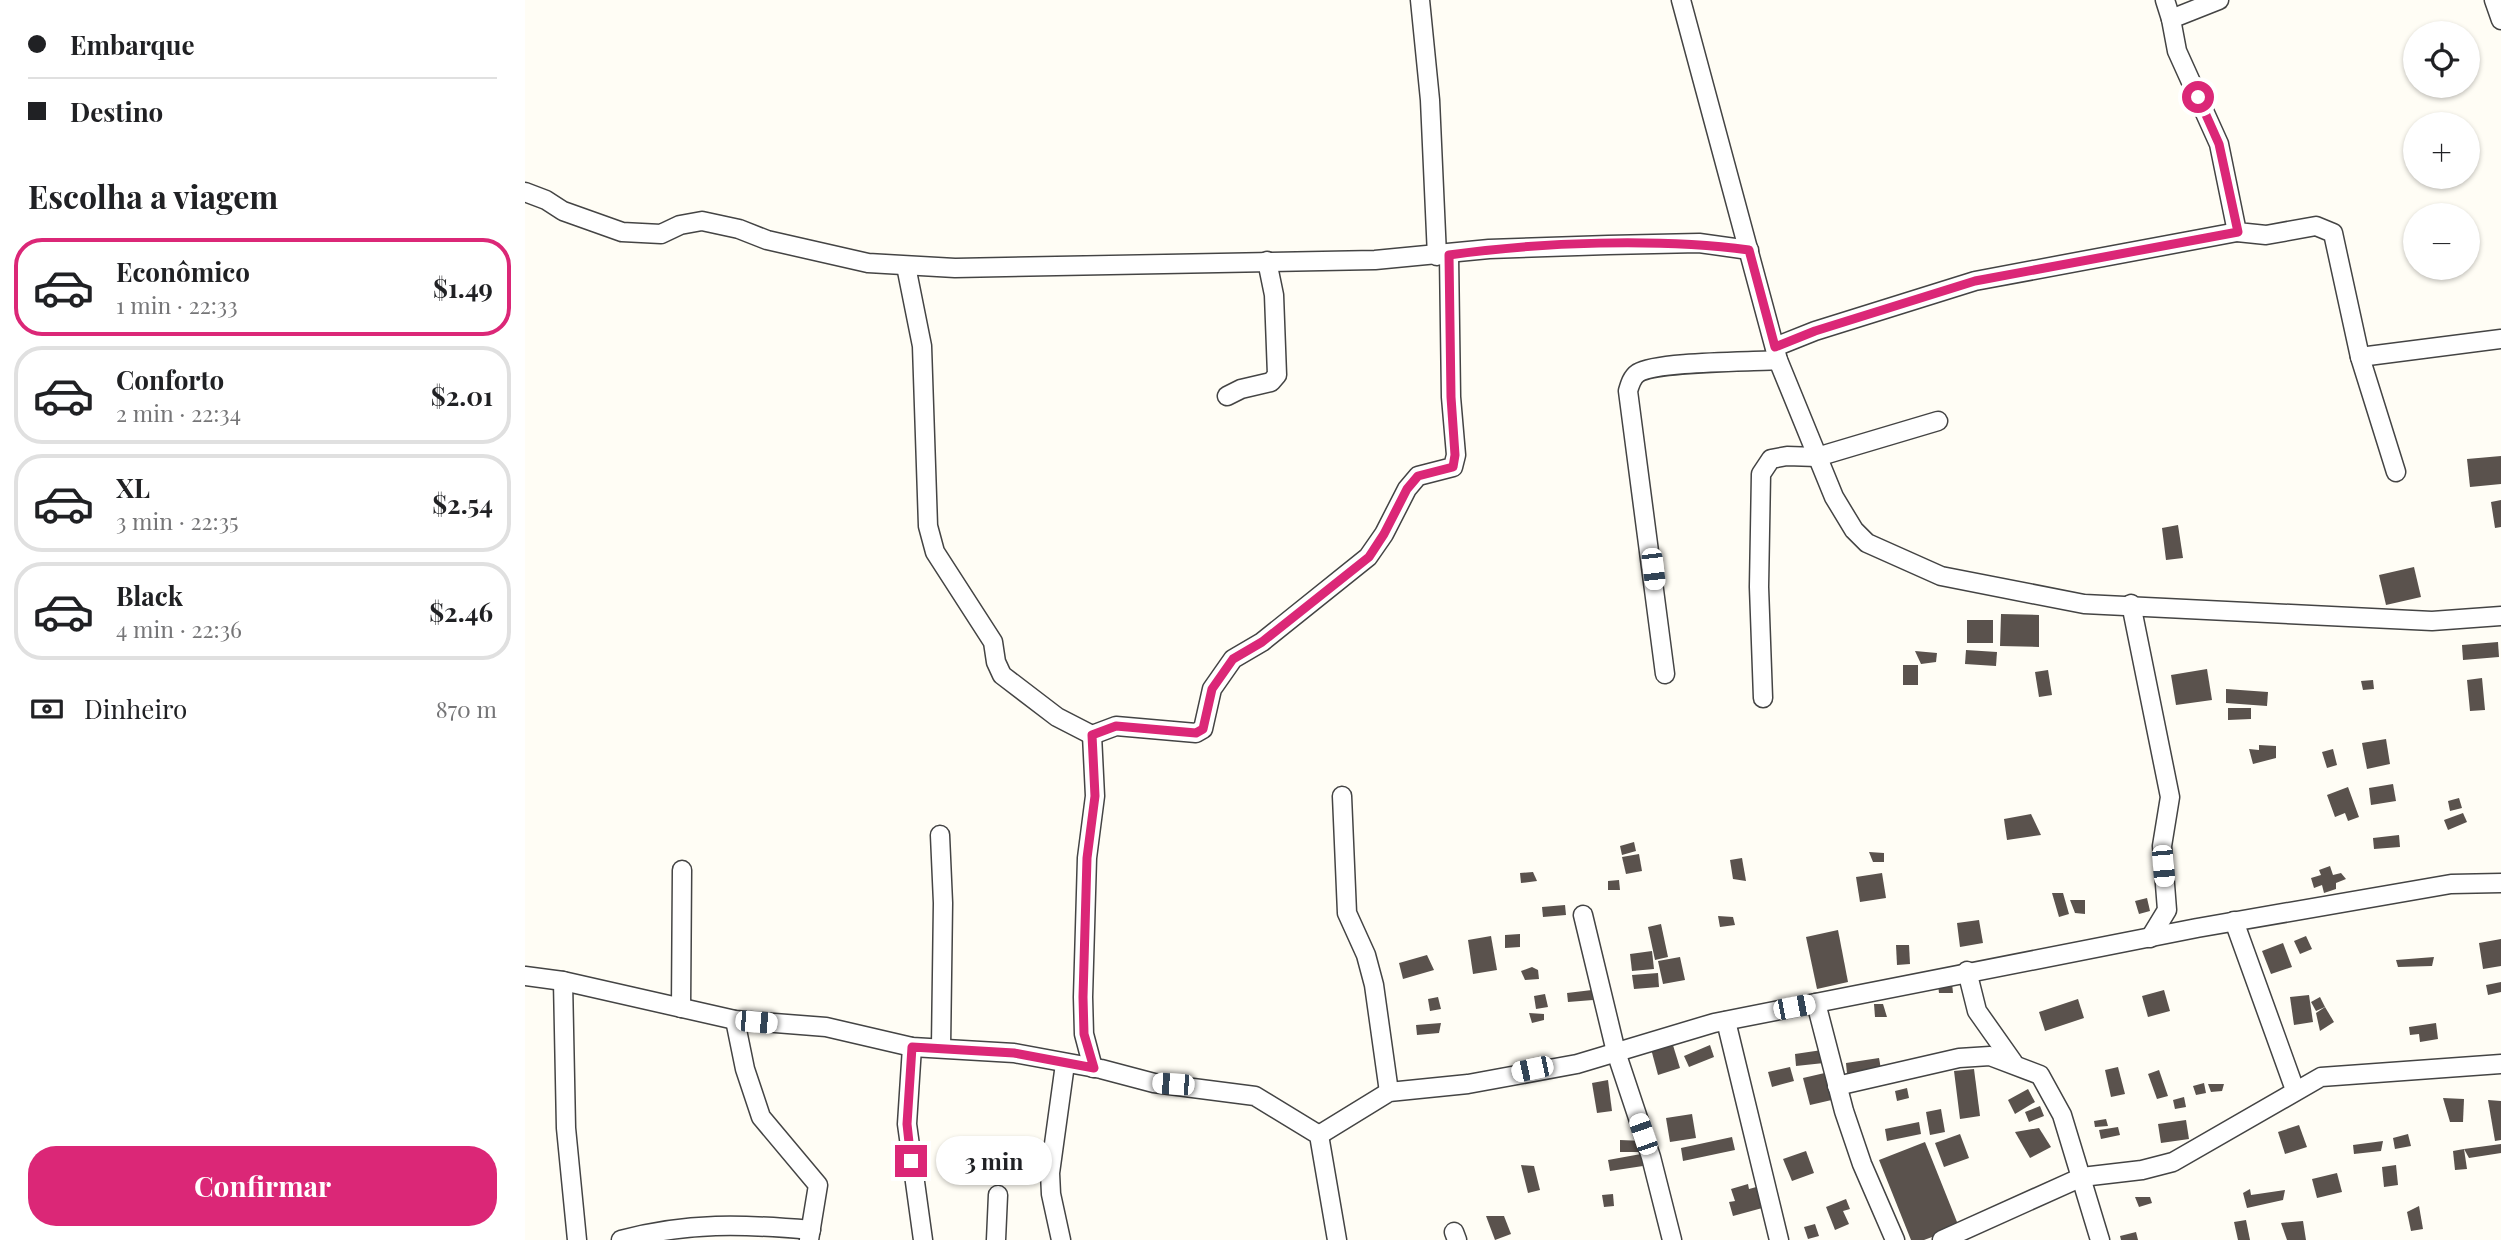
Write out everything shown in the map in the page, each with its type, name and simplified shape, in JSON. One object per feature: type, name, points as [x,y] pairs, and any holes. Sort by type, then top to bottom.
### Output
[{"type":"street","points":[[906,266],[922,346],[927,526],[935,552],[984,623],[993,642],[996,662],[1003,674],[1056,717],[1092,735],[1116,726],[1196,733],[1203,729],[1212,689],[1233,659],[1262,642],[1369,557],[1407,489],[1418,476],[1453,467],[1455,455],[1443,256],[1420,0]]},
{"type":"street","points":[[1681,0],[1776,353],[1835,497],[1854,530],[1867,543],[1895,558],[1941,576],[2071,601],[2305,617],[2432,621],[2501,616]]},
{"type":"street","points":[[2165,0],[2177,51],[2219,144],[2238,232]]},
{"type":"street","points":[[2171,19],[2219,0]]},
{"type":"street","points":[[2494,0],[2501,20]]},
{"type":"street","points":[[525,192],[546,200],[563,211],[622,232],[661,234],[680,225],[702,220],[828,255],[868,263],[906,266],[955,268],[1443,256],[1489,249],[1699,243],[1749,250]]},
{"type":"street","points":[[1665,674],[1628,391],[1631,381],[1639,372],[1776,353],[1815,331],[1975,281],[2238,232],[2266,235],[2316,226],[2333,233],[2360,357],[2396,472]]},
{"type":"street","points":[[1227,396],[1241,389],[1271,383],[1277,375],[1274,295],[1267,261]]},
{"type":"street","points":[[2360,357],[2501,339]]},
{"type":"street","points":[[1763,698],[1759,587],[1761,474],[1772,459],[1787,456],[1817,457],[1938,421]]},
{"type":"street","points":[[2131,604],[2170,797],[2162,846],[2167,910],[2150,938]]},
{"type":"street","points":[[1092,735],[1095,796],[1087,858],[1083,997],[1084,1034],[1094,1068]]},
{"type":"street","points":[[1342,796],[1347,913],[1366,955],[1374,985],[1389,1092]]},
{"type":"street","points":[[940,835],[943,902],[941,1048]]},
{"type":"street","points":[[681,1008],[682,870]]},
{"type":"street","points":[[1319,1135],[1389,1092],[1468,1083],[1577,1064],[1727,1021],[1967,971],[2451,884],[2501,883]]},
{"type":"street","points":[[2167,910],[2197,928]]},
{"type":"street","points":[[1583,915],[1616,1052],[1651,1157],[1672,1240]]},
{"type":"street","points":[[2234,921],[2295,1090]]},
{"type":"street","points":[[1967,971],[1977,1011],[2013,1062]]},
{"type":"street","points":[[525,976],[563,981],[734,1020],[826,1027],[912,1047],[1014,1053],[1154,1083],[1255,1096],[1319,1135],[1337,1240]]},
{"type":"street","points":[[563,981],[566,1128],[577,1240]]},
{"type":"street","points":[[1816,1003],[1837,1086],[1862,1164],[1895,1240]]},
{"type":"street","points":[[621,1240],[667,1229],[729,1223],[810,1235],[818,1185],[761,1117],[745,1069],[734,1020]]},
{"type":"street","points":[[1727,1021],[1779,1240]]},
{"type":"street","points":[[912,1047],[907,1124],[923,1240]]},
{"type":"street","points":[[1837,1086],[1959,1058],[1990,1056],[2013,1062],[2040,1074],[2055,1097],[2100,1240]]},
{"type":"street","points":[[1061,1240],[1051,1194],[1050,1172],[1065,1064]]},
{"type":"street","points":[[1942,1240],[2082,1177],[2142,1170],[2173,1162],[2321,1077],[2342,1073],[2501,1065]]},
{"type":"street","points":[[996,1240],[998,1195]]},
{"type":"building","points":[[2501,456],[2501,484],[2470,487],[2467,459]]},
{"type":"building","points":[[2501,500],[2501,527],[2495,528],[2491,502]]},
{"type":"building","points":[[2178,525],[2183,558],[2166,560],[2162,528]]},
{"type":"building","points":[[2414,567],[2421,597],[2386,605],[2379,575]]},
{"type":"building","points":[[2001,614],[2039,615],[2039,647],[2000,646]]},
{"type":"building","points":[[1967,620],[1993,620],[1993,643],[1967,643]]},
{"type":"building","points":[[2498,642],[2499,657],[2463,660],[2462,645]]},
{"type":"building","points":[[1966,650],[1997,652],[1996,666],[1965,664]]},
{"type":"building","points":[[1915,651],[1937,653],[1936,662],[1921,664]]},
{"type":"building","points":[[1903,665],[1918,665],[1918,685],[1903,685]]},
{"type":"building","points":[[2207,669],[2212,700],[2176,705],[2171,675]]},
{"type":"building","points":[[2048,670],[2052,695],[2039,697],[2035,672]]},
{"type":"building","points":[[2482,678],[2485,710],[2470,711],[2467,680]]},
{"type":"building","points":[[2373,680],[2374,689],[2363,690],[2361,681]]},
{"type":"building","points":[[2226,689],[2268,692],[2267,706],[2226,703]]},
{"type":"building","points":[[2228,708],[2251,708],[2251,719],[2228,720]]},
{"type":"building","points":[[2386,739],[2390,764],[2367,769],[2362,743]]},
{"type":"building","points":[[2259,745],[2276,746],[2276,758],[2253,764],[2249,749],[2259,750]]},
{"type":"building","points":[[2333,749],[2337,765],[2327,768],[2322,752]]},
{"type":"building","points":[[2393,784],[2396,801],[2371,805],[2369,788]]},
{"type":"building","points":[[2348,787],[2359,817],[2348,821],[2345,813],[2335,817],[2327,795]]},
{"type":"building","points":[[2459,798],[2462,808],[2450,811],[2448,801]]},
{"type":"building","points":[[2463,813],[2467,822],[2448,830],[2444,820]]},
{"type":"building","points":[[2031,814],[2041,835],[2007,840],[2004,819]]},
{"type":"building","points":[[2399,835],[2400,847],[2374,849],[2373,838]]},
{"type":"building","points":[[1634,842],[1636,851],[1622,855],[1620,846]]},
{"type":"building","points":[[1869,852],[1884,853],[1884,862],[1873,862]]},
{"type":"building","points":[[1639,854],[1642,871],[1626,874],[1622,857]]},
{"type":"building","points":[[1742,858],[1746,881],[1733,879],[1730,860]]},
{"type":"building","points":[[2330,866],[2333,875],[2341,873],[2346,879],[2336,883],[2336,889],[2324,893],[2322,885],[2314,888],[2311,878],[2321,875],[2319,870]]},
{"type":"building","points":[[1533,872],[1537,881],[1521,883],[1520,873]]},
{"type":"building","points":[[1882,873],[1886,898],[1860,902],[1856,877]]},
{"type":"building","points":[[1619,880],[1620,890],[1608,890],[1608,881]]},
{"type":"building","points":[[2052,893],[2063,893],[2069,914],[2059,917]]},
{"type":"building","points":[[2147,898],[2150,911],[2139,914],[2135,901]]},
{"type":"building","points":[[2070,900],[2085,900],[2085,914],[2075,913]]},
{"type":"building","points":[[1565,905],[1566,915],[1543,917],[1542,907]]},
{"type":"building","points":[[1718,916],[1733,917],[1735,925],[1720,927]]},
{"type":"building","points":[[1979,920],[1983,943],[1960,947],[1957,923]]},
{"type":"building","points":[[1661,924],[1668,957],[1655,960],[1648,927]]},
{"type":"building","points":[[1838,930],[1848,982],[1817,989],[1806,937]]},
{"type":"building","points":[[1520,934],[1520,947],[1505,948],[1505,935]]},
{"type":"building","points":[[1491,936],[1497,970],[1473,974],[1468,940]]},
{"type":"building","points":[[2306,936],[2312,949],[2300,954],[2294,941]]},
{"type":"building","points":[[2501,939],[2501,966],[2483,969],[2479,943]]},
{"type":"building","points":[[2283,943],[2292,967],[2271,974],[2262,951]]},
{"type":"building","points":[[1896,945],[1909,945],[1910,964],[1897,965]]},
{"type":"building","points":[[1652,951],[1654,969],[1632,971],[1630,954]]},
{"type":"building","points":[[1427,955],[1434,970],[1403,979],[1399,963]]},
{"type":"building","points":[[1680,957],[1685,980],[1663,984],[1658,961]]},
{"type":"building","points":[[2434,957],[2432,966],[2398,967],[2396,960]]},
{"type":"building","points":[[1532,967],[1538,970],[1539,979],[1525,980],[1521,971]]},
{"type":"building","points":[[1658,973],[1659,987],[1634,989],[1632,975]]},
{"type":"building","points":[[2501,982],[2501,992],[2488,995],[2486,985]]},
{"type":"building","points":[[1952,983],[1953,993],[1939,993],[1938,984]]},
{"type":"building","points":[[1592,990],[1593,1000],[1568,1002],[1567,993]]},
{"type":"building","points":[[2164,990],[2170,1011],[2148,1017],[2142,996]]},
{"type":"building","points":[[1545,994],[1548,1007],[1536,1009],[1534,996]]},
{"type":"building","points":[[2309,995],[2313,1022],[2294,1025],[2290,997]]},
{"type":"building","points":[[1438,997],[1441,1009],[1430,1011],[1428,999]]},
{"type":"building","points":[[2320,997],[2325,1007],[2316,1011],[2311,1002]]},
{"type":"building","points":[[2078,999],[2084,1018],[2045,1031],[2039,1012]]},
{"type":"building","points":[[1874,1004],[1883,1004],[1887,1017],[1875,1017]]},
{"type":"building","points":[[2325,1007],[2334,1022],[2320,1031],[2316,1013]]},
{"type":"building","points":[[1529,1013],[1544,1014],[1544,1020],[1532,1023]]},
{"type":"building","points":[[1441,1023],[1439,1033],[1417,1035],[1416,1025]]},
{"type":"building","points":[[2436,1023],[2438,1039],[2420,1042],[2419,1034],[2410,1035],[2409,1027]]},
{"type":"building","points":[[1672,1042],[1680,1068],[1658,1075],[1651,1049]]},
{"type":"building","points":[[1710,1045],[1714,1057],[1689,1067],[1684,1056]]},
{"type":"building","points":[[1822,1050],[1824,1063],[1796,1066],[1795,1054]]},
{"type":"building","points":[[1879,1058],[1881,1069],[1847,1074],[1846,1063]]},
{"type":"building","points":[[1790,1067],[1794,1081],[1772,1087],[1768,1072]]},
{"type":"building","points":[[2118,1067],[2125,1094],[2111,1097],[2105,1070]]},
{"type":"building","points":[[1974,1069],[1980,1116],[1960,1119],[1954,1071]]},
{"type":"building","points":[[2159,1070],[2168,1096],[2157,1099],[2148,1074]]},
{"type":"building","points":[[1829,1072],[1836,1099],[1810,1105],[1803,1078]]},
{"type":"building","points":[[1608,1080],[1612,1111],[1597,1113],[1592,1083]]},
{"type":"building","points":[[2204,1083],[2206,1093],[2196,1095],[2193,1086]]},
{"type":"building","points":[[2208,1084],[2224,1084],[2222,1091],[2211,1092]]},
{"type":"building","points":[[1907,1088],[1909,1098],[1897,1101],[1895,1091]]},
{"type":"building","points":[[2028,1089],[2035,1102],[2015,1114],[2008,1100]]},
{"type":"building","points":[[2184,1097],[2186,1107],[2175,1109],[2173,1100]]},
{"type":"building","points":[[2443,1098],[2464,1099],[2463,1122],[2450,1122]]},
{"type":"building","points":[[2488,1100],[2501,1101],[2501,1140],[2495,1141]]},
{"type":"building","points":[[2040,1106],[2044,1116],[2029,1122],[2025,1112]]},
{"type":"building","points":[[1941,1109],[1945,1132],[1930,1135],[1926,1112]]},
{"type":"building","points":[[1692,1114],[1696,1138],[1670,1142],[1666,1118]]},
{"type":"building","points":[[2106,1119],[2108,1126],[2095,1127],[2094,1121]]},
{"type":"building","points":[[2186,1120],[2189,1139],[2161,1143],[2158,1124]]},
{"type":"building","points":[[1919,1122],[1921,1134],[1887,1141],[1885,1129]]},
{"type":"building","points":[[2299,1125],[2307,1147],[2285,1154],[2278,1132]]},
{"type":"building","points":[[2118,1127],[2120,1135],[2101,1139],[2099,1130]]},
{"type":"building","points":[[2039,1128],[2051,1147],[2030,1158],[2015,1132]]},
{"type":"building","points":[[1960,1134],[1969,1158],[1944,1167],[1935,1143]]},
{"type":"building","points":[[2408,1134],[2411,1146],[2395,1149],[2393,1138]]},
{"type":"building","points":[[1732,1137],[1735,1150],[1683,1161],[1681,1148]]},
{"type":"building","points":[[1620,1140],[1644,1141],[1644,1152],[1620,1152]]},
{"type":"building","points":[[2383,1141],[2381,1151],[2354,1154],[2353,1145]]},
{"type":"building","points":[[1925,1142],[1959,1227],[1924,1240],[1911,1240],[1879,1160]]},
{"type":"building","points":[[2501,1144],[2501,1153],[2469,1158],[2464,1149]]},
{"type":"building","points":[[2464,1149],[2467,1169],[2455,1170],[2453,1151]]},
{"type":"building","points":[[1806,1151],[1814,1173],[1792,1181],[1783,1159]]},
{"type":"building","points":[[1641,1154],[1643,1166],[1610,1171],[1608,1160]]},
{"type":"building","points":[[1521,1165],[1534,1166],[1540,1190],[1528,1193]]},
{"type":"building","points":[[2396,1165],[2398,1185],[2384,1187],[2382,1167]]},
{"type":"building","points":[[2337,1173],[2342,1192],[2317,1198],[2312,1179]]},
{"type":"building","points":[[1748,1184],[1749,1189],[1760,1186],[1766,1207],[1733,1216],[1729,1202],[1735,1201],[1731,1189]]},
{"type":"building","points":[[2250,1189],[2251,1195],[2285,1190],[2283,1200],[2247,1208],[2243,1193]]},
{"type":"building","points":[[1613,1194],[1614,1206],[1604,1207],[1602,1195]]},
{"type":"building","points":[[2135,1197],[2150,1197],[2152,1203],[2139,1207]]},
{"type":"building","points":[[1846,1199],[1850,1209],[1843,1211],[1849,1224],[1835,1230],[1826,1207]]},
{"type":"building","points":[[2419,1206],[2423,1229],[2411,1231],[2407,1212]]},
{"type":"building","points":[[1486,1216],[1504,1216],[1511,1234],[1495,1240]]},
{"type":"building","points":[[2246,1220],[2250,1240],[2238,1240],[2234,1222]]},
{"type":"building","points":[[2303,1221],[2306,1240],[2287,1240],[2281,1223]]},
{"type":"building","points":[[1815,1224],[1819,1236],[1808,1239],[1804,1227]]},
{"type":"building","points":[[2136,1232],[2138,1240],[2121,1240],[2120,1236]]},
{"type":"route","points":[[911,1161],[907,1124],[912,1047],[965,1048],[1014,1053],[1094,1068],[1084,1034],[1083,997],[1087,858],[1095,796],[1092,735],[1101,729],[1116,726],[1196,733],[1203,729],[1212,689],[1233,659],[1262,642],[1369,557],[1379,544],[1407,489],[1418,476],[1453,467],[1455,455],[1451,417],[1449,255],[1489,249],[1699,243],[1749,250],[1775,347],[1815,331],[1975,281],[2238,232],[2219,144],[2198,97]]}]
